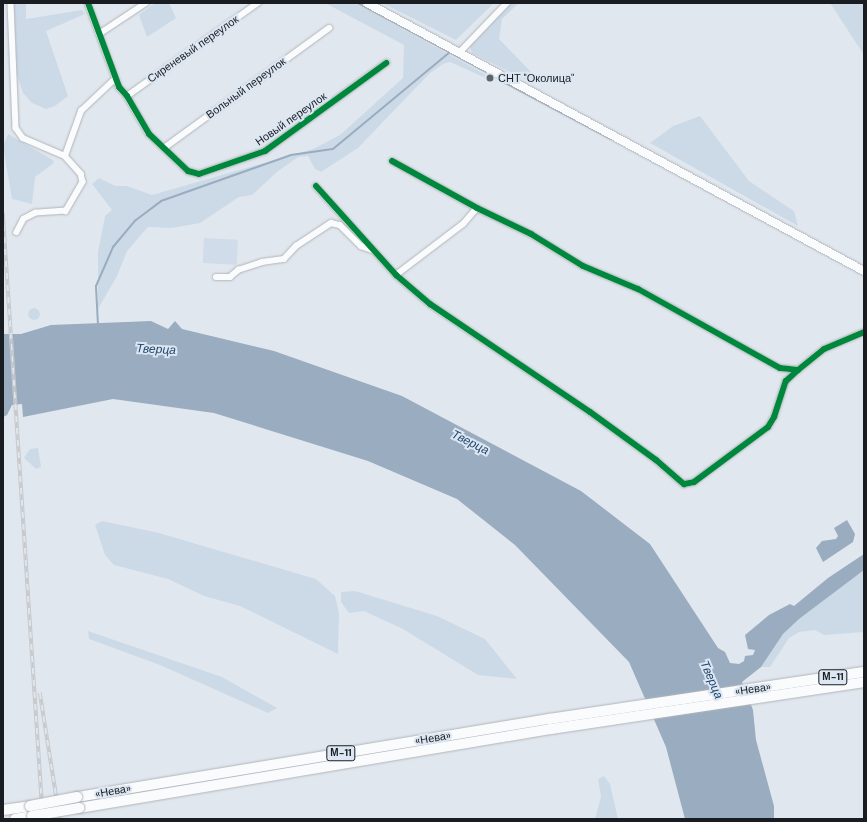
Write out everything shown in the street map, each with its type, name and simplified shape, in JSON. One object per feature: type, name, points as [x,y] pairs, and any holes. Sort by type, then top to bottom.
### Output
[{"type":"highway","name":"«Нева»","points":[[803,687],[864,672]]},
{"type":"highway","name":"«Нева»","points":[[3,810],[77,797],[607,716],[803,687],[864,682]]},
{"type":"highway","name":"«Нева»","points":[[15,819],[607,716]]},
{"type":"main road","points":[[367,3],[864,271]]},
{"type":"street","points":[[11,3],[16,128],[23,138],[65,156],[81,174],[83,182],[80,191],[66,211],[36,213],[24,219],[17,232]]},
{"type":"street","points":[[88,3],[115,79],[127,96],[149,134],[164,148]]},
{"type":"street","points":[[99,34],[146,3]]},
{"type":"street","name":"Сиреневый переулок","points":[[127,96],[258,3]]},
{"type":"street","points":[[460,52],[507,3]]},
{"type":"street","name":"Вольный переулок","points":[[164,148],[329,28]]},
{"type":"street","name":"Новый переулок","points":[[164,148],[188,171],[199,174],[265,151],[386,63]]},
{"type":"street","points":[[65,156],[81,111],[115,79]]},
{"type":"street","points":[[392,161],[477,208],[531,234],[583,266],[638,289],[780,368],[798,370]]},
{"type":"street","points":[[316,186],[396,275],[430,304],[590,412],[656,460],[684,484],[694,482],[768,427],[774,417],[786,381],[798,370],[824,349],[864,332]]},
{"type":"street","points":[[396,275],[462,224],[477,208]]},
{"type":"street","points":[[216,276],[230,277],[238,270],[262,262],[284,259],[296,246],[331,223],[340,225],[361,246],[374,251]]},
{"type":"shaded area","points":[[14,3],[26,3],[26,19],[82,10],[85,14],[46,31],[68,96],[55,106],[46,109],[32,103],[23,93],[16,72]]},
{"type":"shaded area","points":[[155,3],[169,3],[176,18],[147,37],[139,15]]},
{"type":"shaded area","points":[[325,3],[355,3],[486,75],[486,78],[450,62],[443,64],[429,74],[358,148],[321,172],[315,169],[308,156],[298,157],[277,172],[252,195],[239,197],[200,223],[172,228],[148,227],[127,251],[117,276],[98,309],[98,252],[105,216],[112,210],[92,184],[99,178],[115,186],[127,186],[152,195],[313,149],[340,135],[403,78],[404,45]]},
{"type":"shaded area","points":[[382,3],[494,3],[456,40]]},
{"type":"shaded area","points":[[512,3],[519,3],[502,19],[499,39],[536,77],[528,81],[472,53],[469,44]]},
{"type":"shaded area","points":[[830,3],[864,3],[864,55]]},
{"type":"shaded area","points":[[700,116],[749,181],[794,211],[798,226],[650,143],[673,126]]},
{"type":"shaded area","points":[[8,134],[53,160],[54,163],[35,177],[32,204],[12,199],[3,146]]},
{"type":"shaded area","points":[[204,238],[238,240],[237,265],[203,263]]},
{"type":"shaded area","points":[[32,308],[36,308],[40,314],[36,320],[32,320],[28,316],[28,312]]},
{"type":"shaded area","points":[[38,448],[41,467],[36,469],[24,458],[30,449]]},
{"type":"shaded area","points":[[102,521],[159,533],[316,579],[335,596],[339,613],[338,654],[240,606],[204,596],[168,579],[114,565],[105,555],[95,525]]},
{"type":"shaded area","points":[[864,570],[864,632],[824,635],[815,630],[799,632],[789,638],[770,667],[761,667],[783,634],[799,619]]},
{"type":"shaded area","points":[[355,591],[437,616],[485,639],[517,679],[478,675],[403,629],[364,611],[349,613],[341,602],[341,592]]},
{"type":"shaded area","points":[[88,631],[222,677],[277,708],[268,713],[160,665],[89,639]]},
{"type":"shaded area","points":[[604,776],[610,784],[618,819],[595,819],[601,797],[598,779]]},
{"type":"water","name":"Тверца","points":[[151,321],[168,329],[175,321],[182,329],[274,351],[402,396],[581,491],[650,544],[718,648],[725,652],[730,663],[739,664],[744,661],[745,656],[753,655],[755,650],[748,649],[745,635],[769,615],[790,604],[794,606],[828,578],[864,554],[864,570],[799,619],[783,634],[761,667],[742,682],[753,710],[756,740],[774,806],[774,819],[685,819],[666,747],[629,662],[515,545],[457,499],[368,461],[214,413],[113,399],[23,417],[22,404],[12,405],[7,415],[3,417],[3,334],[21,334],[51,325]]},
{"type":"water","points":[[847,520],[855,534],[853,542],[823,562],[816,548],[822,541],[836,539],[838,536],[834,528]]},
{"type":"waterway","points":[[358,3],[486,72]]},
{"type":"waterway","points":[[98,325],[96,286],[113,247],[136,220],[161,201],[291,155],[333,149],[450,52]]},
{"type":"waterway","points":[[500,80],[611,139]]},
{"type":"railway","points":[[3,213],[43,819]]},
{"type":"railway","points":[[40,693],[60,819]]},
{"type":"cycle path","points":[[88,3],[119,87],[127,96],[149,134],[188,171],[199,174],[265,151],[386,63]]},
{"type":"cycle path","points":[[392,161],[477,208],[531,234],[583,266],[638,289],[780,368],[798,370]]},
{"type":"cycle path","points":[[316,186],[396,275],[430,304],[590,412],[656,460],[684,484],[694,482],[768,427],[774,417],[786,381],[798,370],[824,349],[864,332]]},
{"type":"place","name":"СНТ \"Околица\"","points":[[490,78]]}]
